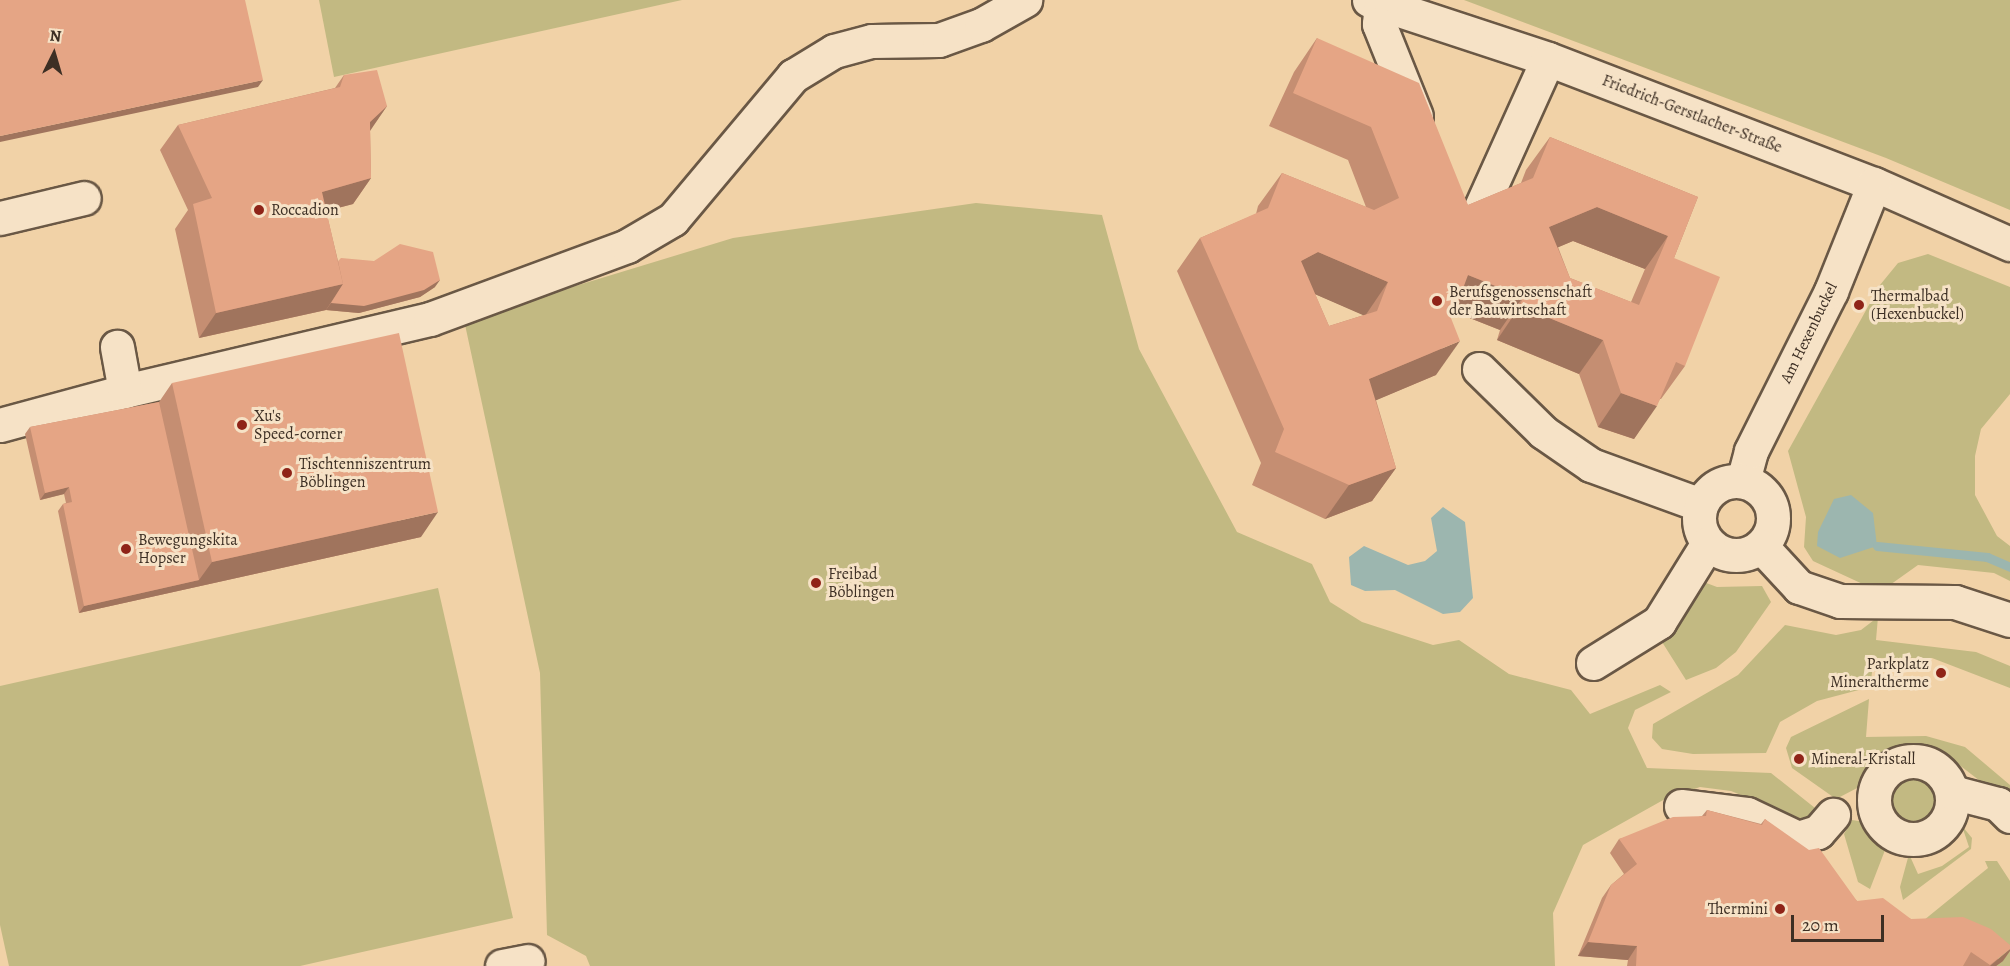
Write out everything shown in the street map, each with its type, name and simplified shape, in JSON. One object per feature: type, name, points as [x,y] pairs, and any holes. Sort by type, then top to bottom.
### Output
[{"type":"street","points":[[0,425],[125,391],[430,319],[627,246],[673,219],[793,75],[834,51],[872,41],[939,40],[981,25],[1025,0]]},
{"type":"street","points":[[1375,2],[1379,24],[1428,146]]},
{"type":"street","name":"Friedrich-Gerstlacher-Straße","points":[[1375,2],[1548,59],[1874,184],[2010,244]]},
{"type":"street","points":[[1452,198],[1472,227],[1548,59]]},
{"type":"street","name":"Am Hexenbuckel","points":[[1743,481],[1751,451],[1831,291],[1874,184]]},
{"type":"street","points":[[0,218],[84,198]]},
{"type":"street","points":[[117,347],[125,391]]},
{"type":"street","points":[[1479,369],[1543,432],[1591,465],[1701,505]]},
{"type":"street","points":[[1743,481],[1758,489],[1773,516],[1761,546],[1735,556],[1708,543],[1698,521],[1701,505],[1718,486],[1743,481]]},
{"type":"street","points":[[1593,663],[1659,622],[1708,543]]},
{"type":"street","points":[[1761,546],[1799,587],[1840,601],[1955,602],[2010,620]]},
{"type":"street","points":[[1952,792],[1998,804],[2010,816]]},
{"type":"street","points":[[1682,806],[1747,814],[1798,838],[1818,832],[1833,815]]},
{"type":"shaded area","points":[[319,0],[682,0],[334,77]]},
{"type":"shaded area","points":[[1464,0],[2010,0],[2010,210],[1886,158]]},
{"type":"shaded area","name":"Freibad Böblingen","points":[[976,203],[1102,215],[1139,349],[1237,532],[1312,564],[1330,602],[1362,622],[1433,645],[1459,640],[1509,674],[1571,690],[1590,714],[1660,685],[1671,692],[1635,710],[1628,728],[1647,768],[1771,773],[1815,808],[1814,824],[1731,791],[1700,787],[1665,799],[1583,845],[1553,913],[1555,966],[590,966],[586,956],[547,935],[540,673],[464,320],[733,238]]},
{"type":"shaded area","points":[[1928,254],[2010,287],[2010,394],[1981,429],[1975,456],[1975,495],[1997,536],[2010,546],[2010,581],[1994,573],[1918,565],[1880,592],[1813,561],[1804,547],[1806,517],[1788,451],[1880,285],[1898,263]]},
{"type":"shaded area","points":[[1693,578],[1717,587],[1762,586],[1771,602],[1736,652],[1716,668],[1686,680],[1657,634]]},
{"type":"shaded area","points":[[438,588],[513,918],[300,966],[9,966],[0,925],[0,686]]},
{"type":"shaded area","points":[[1878,617],[1876,640],[1976,652],[2010,666],[2010,688],[1932,658],[1874,658],[1870,687],[1817,701],[1780,722],[1766,753],[1693,754],[1662,749],[1652,738],[1653,724],[1738,675],[1785,625],[1836,635],[1861,630]]},
{"type":"shaded area","points":[[1869,699],[1866,737],[1926,736],[1965,747],[2010,785],[2010,804],[1945,754],[1900,751],[1882,758],[1861,786],[1836,799],[1792,768],[1786,748],[1791,737]]},
{"type":"shaded area","points":[[1913,778],[1929,785],[1936,801],[1929,817],[1913,824],[1897,817],[1890,801],[1897,785]]},
{"type":"shaded area","points":[[1852,820],[1865,822],[1876,835],[1872,840],[1887,845],[1870,889],[1858,882],[1844,834]]},
{"type":"shaded area","points":[[1962,826],[1972,838],[1971,849],[1903,900],[1900,887],[1909,854],[1918,874],[1942,866],[1969,847]]},
{"type":"shaded area","points":[[1985,861],[1997,861],[2010,881],[2010,966],[1996,966],[1913,929],[1988,868]]},
{"type":"water","points":[[1851,495],[1873,513],[1877,546],[1840,558],[1817,546],[1818,532],[1834,499]]},
{"type":"water","points":[[1443,507],[1465,522],[1473,598],[1460,612],[1443,614],[1395,590],[1365,591],[1351,585],[1349,557],[1364,546],[1408,565],[1425,561],[1437,551],[1431,518]]},
{"type":"building","points":[[0,0],[245,0],[263,80],[0,136]]},
{"type":"building","name":"Berufsgenossenschaft der Bauwirtschaft","points":[[1317,38],[1419,83],[1468,205],[1533,178],[1550,137],[1698,197],[1674,258],[1720,277],[1685,366],[1676,362],[1657,406],[1621,393],[1603,340],[1520,306],[1523,297],[1468,275],[1458,302],[1447,308],[1460,341],[1369,379],[1396,468],[1349,485],[1275,452],[1284,429],[1200,238],[1268,208],[1282,173],[1374,210],[1399,198],[1371,127],[1293,93]],"holes":[[[1597,207],[1668,236],[1639,305],[1570,278],[1549,227]],[[1318,252],[1388,282],[1377,311],[1329,326],[1301,261]]]},
{"type":"building","name":"Roccadion","points":[[377,70],[387,106],[370,122],[371,178],[322,192],[343,284],[216,313],[193,204],[212,198],[178,125],[340,87],[344,75]]},
{"type":"building","points":[[400,244],[433,252],[440,280],[424,290],[364,306],[331,303],[343,284],[338,261],[341,258],[374,261]]},
{"type":"building","name":"Tischtenniszentrum Böblingen","points":[[399,333],[438,512],[212,562],[172,383]]},
{"type":"building","name":"Bewegungskita Hopser","points":[[159,402],[199,580],[84,606],[63,504],[72,502],[69,487],[45,493],[30,427]]},
{"type":"building","points":[[1707,810],[1762,825],[1765,819],[1809,850],[1819,848],[1857,901],[1883,898],[1911,919],[1963,917],[1991,929],[2010,945],[2010,949],[1990,965],[1971,952],[1963,966],[1636,966],[1637,946],[1588,942],[1611,885],[1637,864],[1619,839],[1673,817],[1706,816]]},
{"type":"waterway","points":[[1877,546],[1987,557],[2010,567]]},
{"type":"place","name":"Roccadion","points":[[259,210]]},
{"type":"place","name":"Berufsgenossenschaft der Bauwirtschaft","points":[[1437,301]]},
{"type":"place","name":"Thermalbad (Hexenbuckel)","points":[[1859,305]]},
{"type":"place","name":"Xu's Speed-corner","points":[[242,425]]},
{"type":"place","name":"Tischtenniszentrum Böblingen","points":[[287,473]]},
{"type":"place","name":"Bewegungskita Hopser","points":[[126,549]]},
{"type":"place","name":"Freibad Böblingen","points":[[816,583]]},
{"type":"place","name":"Parkplatz Mineraltherme","points":[[1941,673]]},
{"type":"place","name":"Mineral-Kristall","points":[[1799,759]]},
{"type":"place","name":"Thermini","points":[[1780,909]]}]
